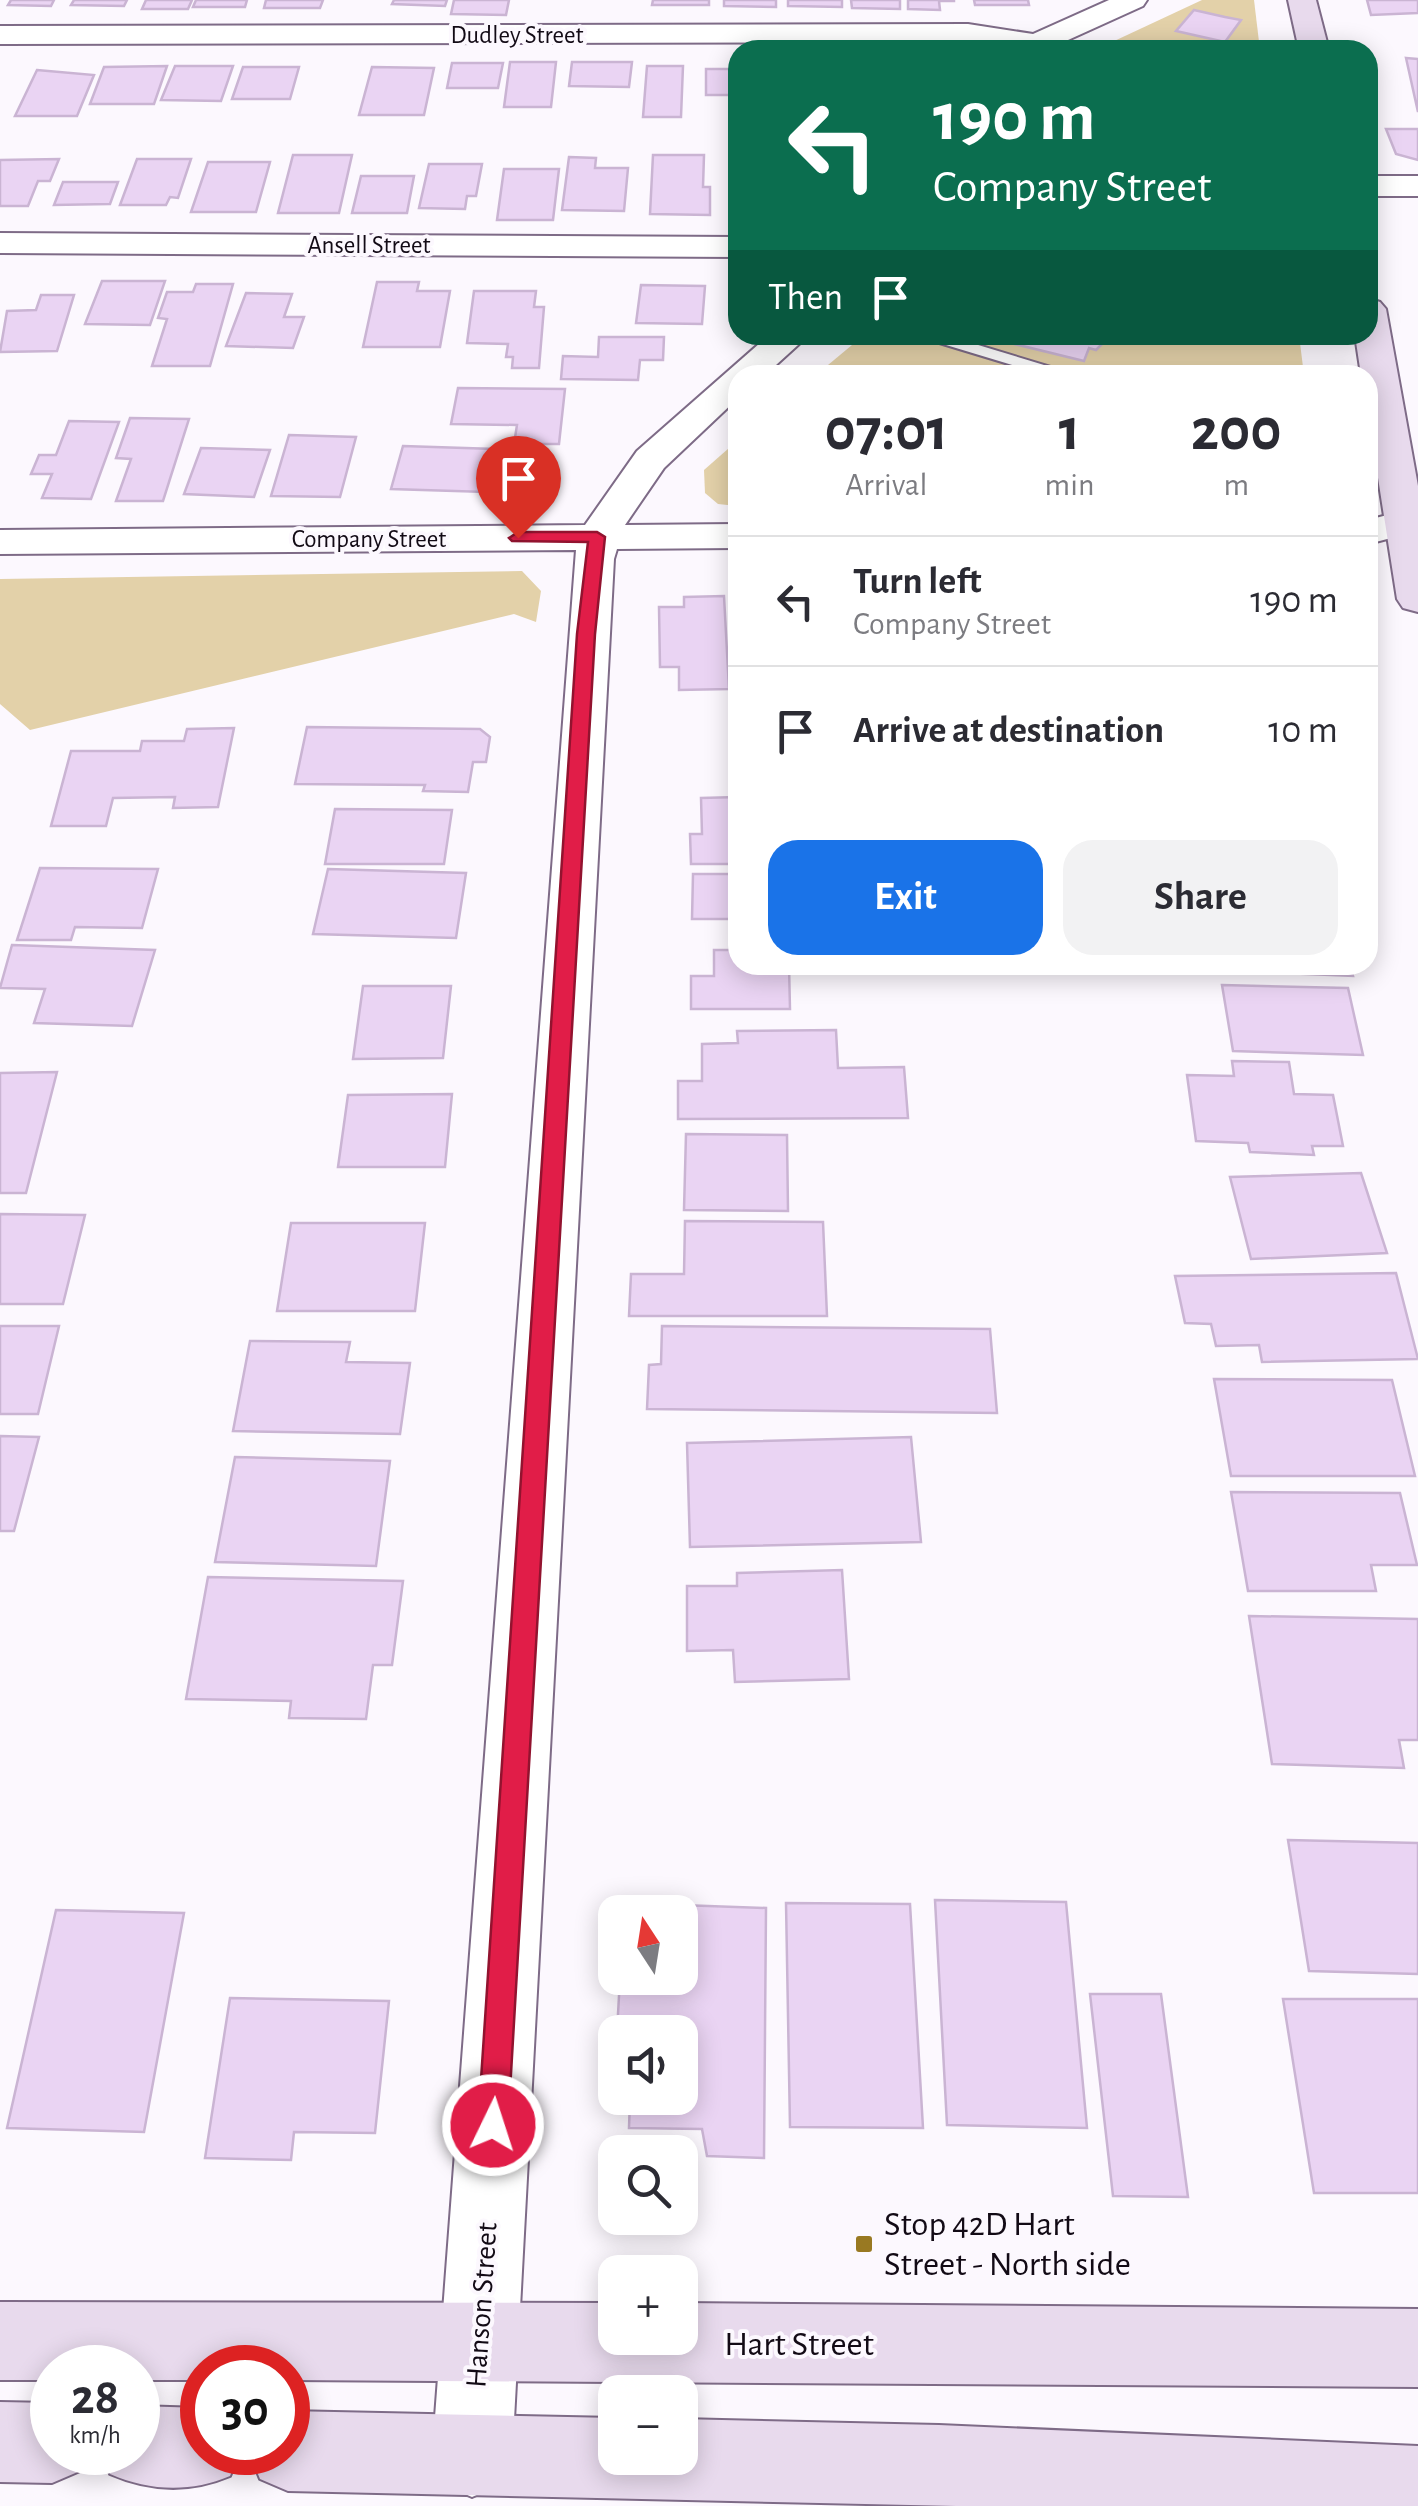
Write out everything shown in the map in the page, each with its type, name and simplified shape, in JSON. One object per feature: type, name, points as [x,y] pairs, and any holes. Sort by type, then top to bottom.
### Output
[{"type":"main road","points":[[1302,0],[1312,40]]},
{"type":"main road","points":[[1378,383],[1397,525],[1418,599]]},
{"type":"main road","name":"Hart Street","points":[[0,2341],[1095,2343],[1418,2348]]},
{"type":"main road","points":[[0,2442],[30,2443]]},
{"type":"main road","points":[[310,2452],[939,2464],[1394,2492]]},
{"type":"street","points":[[566,36],[569,0]]},
{"type":"street","points":[[1041,40],[1134,0]]},
{"type":"street","name":"Dudley Street","points":[[0,35],[968,33],[1000,40]]},
{"type":"street","points":[[1378,186],[1418,186]]},
{"type":"street","name":"Ansell Street","points":[[0,243],[728,247]]},
{"type":"street","points":[[755,365],[779,345]]},
{"type":"street","points":[[597,537],[639,470],[728,388]]},
{"type":"street","name":"Company Street","points":[[0,542],[728,536]]},
{"type":"street","name":"Hanson Street","points":[[472,2457],[586,634],[597,537]]},
{"type":"lane","points":[[958,345],[1031,365]]},
{"type":"shaded area","points":[[1202,0],[1254,0],[1259,40],[1116,40]]},
{"type":"shaded area","points":[[852,345],[1300,345],[1303,365],[828,365]]},
{"type":"shaded area","points":[[728,449],[728,505],[718,504],[705,493],[704,470]]},
{"type":"shaded area","points":[[522,571],[541,591],[536,622],[514,614],[30,730],[0,704],[0,579]]},
{"type":"building","points":[[11,0],[54,0],[51,6],[8,5]]},
{"type":"building","points":[[74,0],[127,0],[124,6],[71,5]]},
{"type":"building","points":[[146,0],[192,0],[188,9],[142,9]]},
{"type":"building","points":[[196,0],[247,0],[245,7],[193,7]]},
{"type":"building","points":[[266,0],[323,0],[320,8],[264,8]]},
{"type":"building","points":[[394,0],[447,0],[445,6],[392,4]]},
{"type":"building","points":[[454,0],[509,0],[506,15],[451,14]]},
{"type":"building","points":[[653,0],[709,0],[709,5],[652,5]]},
{"type":"building","points":[[724,0],[776,0],[776,7],[724,6]]},
{"type":"building","points":[[788,0],[842,0],[842,7],[788,6]]},
{"type":"building","points":[[851,0],[900,0],[900,9],[852,8]]},
{"type":"building","points":[[908,0],[954,1],[939,1],[940,10],[908,9]]},
{"type":"building","points":[[974,0],[1028,0],[1029,5],[975,5]]},
{"type":"building","points":[[1367,0],[1418,0],[1418,13],[1371,15]]},
{"type":"building","points":[[1194,10],[1241,20],[1226,40],[1176,31]]},
{"type":"building","points":[[1406,58],[1418,59],[1418,112]]},
{"type":"building","points":[[510,62],[556,62],[551,107],[504,107]]},
{"type":"building","points":[[572,62],[632,62],[629,87],[569,86]]},
{"type":"building","points":[[452,63],[503,63],[498,88],[447,88]]},
{"type":"building","points":[[167,66],[154,104],[90,104],[104,67]]},
{"type":"building","points":[[175,66],[233,66],[221,101],[161,100]]},
{"type":"building","points":[[647,66],[683,66],[681,117],[643,117]]},
{"type":"building","points":[[243,67],[299,67],[290,99],[232,99]]},
{"type":"building","points":[[372,67],[434,68],[424,115],[359,115]]},
{"type":"building","points":[[706,69],[728,69],[728,95],[706,95]]},
{"type":"building","points":[[37,70],[94,75],[77,116],[15,116]]},
{"type":"building","points":[[1386,129],[1418,129],[1418,160],[1396,154]]},
{"type":"building","points":[[293,155],[352,155],[339,213],[278,213]]},
{"type":"building","points":[[653,155],[704,155],[703,187],[710,187],[710,215],[650,214]]},
{"type":"building","points":[[569,157],[596,158],[595,168],[628,168],[624,211],[562,210]]},
{"type":"building","points":[[59,159],[50,181],[38,181],[28,206],[0,206],[0,160]]},
{"type":"building","points":[[137,159],[191,159],[178,198],[170,197],[166,205],[120,205]]},
{"type":"building","points":[[208,162],[270,162],[256,212],[191,212]]},
{"type":"building","points":[[429,164],[482,164],[476,196],[467,196],[465,209],[419,208]]},
{"type":"building","points":[[504,169],[559,169],[553,220],[497,220]]},
{"type":"building","points":[[361,176],[414,176],[407,213],[352,213]]},
{"type":"building","points":[[63,182],[118,182],[110,204],[54,205]]},
{"type":"building","points":[[102,281],[165,281],[150,325],[85,324]]},
{"type":"building","points":[[377,282],[419,282],[417,291],[450,291],[440,347],[363,347]]},
{"type":"building","points":[[196,284],[233,284],[210,366],[152,366],[167,319],[158,318],[167,292],[193,292]]},
{"type":"building","points":[[641,285],[705,286],[702,324],[636,323]]},
{"type":"building","points":[[474,291],[536,291],[534,307],[544,307],[539,368],[512,368],[513,357],[506,357],[508,344],[467,343]]},
{"type":"building","points":[[246,293],[292,294],[284,317],[304,317],[293,348],[226,346]]},
{"type":"building","points":[[41,295],[74,295],[57,351],[0,352],[7,311],[36,310]]},
{"type":"building","points":[[599,337],[664,337],[663,360],[640,360],[638,380],[561,379],[563,356],[598,357]]},
{"type":"building","points":[[1019,345],[1101,345],[1096,350],[1089,348],[1084,361]]},
{"type":"building","points":[[458,388],[565,389],[559,444],[514,444],[517,425],[451,424]]},
{"type":"building","points":[[130,418],[189,419],[163,501],[116,501],[131,459],[116,458]]},
{"type":"building","points":[[69,421],[119,422],[91,499],[42,498],[52,474],[31,474],[39,455],[56,455]]},
{"type":"building","points":[[289,435],[356,437],[340,497],[271,496]]},
{"type":"building","points":[[403,446],[495,449],[486,492],[391,489]]},
{"type":"building","points":[[201,448],[270,450],[254,497],[184,494]]},
{"type":"building","points":[[724,596],[728,689],[679,690],[679,667],[660,667],[659,607],[684,607],[684,597]]},
{"type":"building","points":[[307,727],[480,729],[490,737],[486,762],[473,762],[468,792],[423,791],[425,785],[295,784]]},
{"type":"building","points":[[234,728],[218,807],[173,808],[175,797],[113,798],[106,826],[51,826],[71,751],[140,751],[142,741],[184,741],[187,729]]},
{"type":"building","points":[[728,797],[728,864],[691,864],[690,834],[702,834],[701,798]]},
{"type":"building","points":[[335,809],[452,810],[444,864],[325,864]]},
{"type":"building","points":[[40,868],[158,869],[142,928],[75,927],[71,940],[17,940]]},
{"type":"building","points":[[328,869],[466,873],[456,938],[313,934]]},
{"type":"building","points":[[693,874],[728,874],[728,919],[692,919]]},
{"type":"building","points":[[12,945],[155,950],[132,1026],[34,1023],[45,989],[0,988]]},
{"type":"building","points":[[714,950],[728,950],[728,975],[789,975],[790,1009],[691,1009],[691,976],[714,976]]},
{"type":"building","points":[[1222,985],[1348,988],[1363,1055],[1233,1051]]},
{"type":"building","points":[[363,986],[451,986],[443,1058],[353,1059]]},
{"type":"building","points":[[836,1030],[838,1068],[904,1067],[908,1118],[678,1119],[678,1081],[702,1081],[702,1044],[738,1043],[737,1031]]},
{"type":"building","points":[[1232,1061],[1289,1062],[1294,1094],[1333,1095],[1343,1146],[1312,1146],[1314,1155],[1250,1152],[1248,1143],[1196,1141],[1187,1075],[1234,1076]]},
{"type":"building","points":[[57,1072],[26,1193],[0,1193],[0,1073]]},
{"type":"building","points":[[452,1094],[445,1167],[338,1167],[348,1095]]},
{"type":"building","points":[[686,1134],[787,1135],[788,1211],[684,1210]]},
{"type":"building","points":[[1361,1173],[1387,1253],[1251,1259],[1230,1177]]},
{"type":"building","points":[[0,1214],[85,1215],[63,1304],[0,1304]]},
{"type":"building","points":[[685,1221],[823,1222],[827,1316],[629,1316],[631,1274],[684,1274]]},
{"type":"building","points":[[291,1223],[425,1223],[415,1311],[277,1311]]},
{"type":"building","points":[[1396,1273],[1418,1359],[1262,1362],[1259,1345],[1216,1346],[1211,1324],[1185,1323],[1175,1276]]},
{"type":"building","points":[[0,1326],[59,1326],[38,1414],[0,1414]]},
{"type":"building","points":[[662,1326],[990,1329],[997,1413],[647,1409],[649,1365],[661,1364]]},
{"type":"building","points":[[250,1341],[350,1342],[346,1362],[410,1363],[400,1434],[233,1431]]},
{"type":"building","points":[[1214,1379],[1392,1380],[1415,1476],[1231,1476]]},
{"type":"building","points":[[0,1436],[39,1437],[14,1531],[0,1531]]},
{"type":"building","points":[[911,1437],[921,1542],[690,1547],[687,1443]]},
{"type":"building","points":[[235,1457],[390,1461],[376,1566],[215,1562]]},
{"type":"building","points":[[1231,1492],[1400,1493],[1417,1565],[1371,1565],[1376,1591],[1248,1591]]},
{"type":"building","points":[[842,1570],[849,1679],[735,1682],[733,1650],[687,1651],[687,1586],[737,1586],[737,1573]]},
{"type":"building","points":[[208,1577],[403,1581],[392,1665],[373,1665],[366,1719],[289,1718],[291,1701],[186,1699]]},
{"type":"building","points":[[1249,1616],[1418,1619],[1418,1740],[1399,1740],[1404,1768],[1272,1764]]},
{"type":"building","points":[[1288,1840],[1418,1843],[1418,1974],[1309,1971]]},
{"type":"building","points":[[935,1900],[1066,1902],[1087,2128],[947,2125]]},
{"type":"building","points":[[786,1903],[910,1904],[923,2128],[790,2127]]},
{"type":"building","points":[[698,1906],[766,1908],[764,2158],[707,2156],[702,2129],[629,2128],[629,2115],[698,2115],[698,2015],[618,2015],[619,1995],[698,1995]]},
{"type":"building","points":[[56,1910],[184,1913],[144,2132],[7,2128]]},
{"type":"building","points":[[1090,1994],[1161,1994],[1188,2197],[1113,2196]]},
{"type":"building","points":[[230,1998],[389,2001],[375,2133],[294,2132],[291,2160],[205,2158]]},
{"type":"building","points":[[1283,1999],[1418,1999],[1418,2193],[1314,2193]]},
{"type":"place","name":"Stop 42D Hart Street - North side","points":[[864,2244]]},
{"type":"route","points":[[493,2125],[586,634],[597,537],[518,538]]}]
